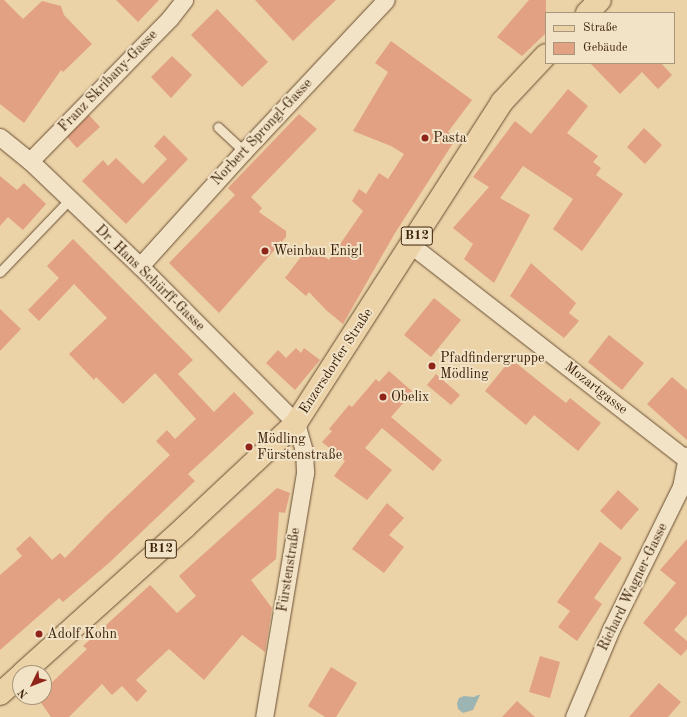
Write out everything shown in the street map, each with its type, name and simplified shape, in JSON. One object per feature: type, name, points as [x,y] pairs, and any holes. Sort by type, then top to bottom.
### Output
[{"type":"main road","points":[[588,12],[600,0]]},
{"type":"main road","name":"Enzersdorfer Straße","points":[[32,665],[185,527],[296,423],[502,102],[545,56]]},
{"type":"main road","points":[[0,694],[12,683]]},
{"type":"street","name":"Franz Skribany-Gasse","points":[[30,161],[170,18],[184,0]]},
{"type":"street","name":"Norbert Sprongl-Gasse","points":[[140,266],[244,151],[386,0]]},
{"type":"street","name":"Dr. Hans Schürff-Gasse","points":[[0,137],[30,161],[69,200],[140,266],[296,423]]},
{"type":"street","name":"Mozartgasse","points":[[411,245],[686,457]]},
{"type":"street","name":"Fürstenstraße","points":[[264,717],[304,473],[304,451],[296,423]]},
{"type":"street","name":"Richard Wagner-Gasse","points":[[574,717],[611,629],[681,487],[686,457]]},
{"type":"lane","points":[[218,127],[244,151]]},
{"type":"lane","points":[[0,272],[69,200]]},
{"type":"water","points":[[480,695],[473,710],[463,713],[458,709],[457,703],[459,698],[464,696],[474,697]]},
{"type":"building","points":[[0,0],[4,0],[23,19],[42,1],[61,6],[64,15],[92,44],[63,72],[61,70],[24,123],[0,104]]},
{"type":"building","points":[[116,0],[159,0],[138,22]]},
{"type":"building","points":[[255,0],[336,0],[293,41]]},
{"type":"building","points":[[529,0],[546,0],[545,34],[522,56],[497,37]]},
{"type":"building","points":[[217,9],[268,62],[242,87],[191,35]]},
{"type":"building","points":[[391,41],[472,100],[448,132],[457,137],[395,233],[343,324],[326,310],[309,292],[306,296],[285,278],[309,246],[329,260],[363,211],[352,201],[359,189],[366,194],[379,173],[388,179],[404,154],[391,146],[353,131],[388,72],[375,63]]},
{"type":"building","points":[[172,56],[192,75],[171,98],[151,77]]},
{"type":"building","points":[[591,64],[662,64],[672,75],[658,89],[642,72],[620,94]]},
{"type":"building","points":[[568,89],[588,106],[567,133],[598,156],[593,162],[601,168],[596,175],[623,194],[582,251],[553,229],[573,199],[523,166],[500,198],[530,215],[494,283],[464,259],[473,244],[453,228],[489,187],[473,177],[515,121],[531,134]]},
{"type":"building","points":[[299,114],[317,129],[251,197],[262,208],[259,212],[286,231],[286,237],[219,313],[169,263],[235,195],[228,188]]},
{"type":"building","points":[[89,115],[100,127],[77,148],[67,137]]},
{"type":"building","points":[[644,128],[662,145],[645,164],[627,147]]},
{"type":"building","points":[[164,135],[188,159],[126,224],[82,181],[103,160],[108,166],[116,158],[143,184],[167,159],[154,146]]},
{"type":"building","points":[[0,176],[17,190],[24,183],[46,204],[23,230],[8,217],[0,226]]},
{"type":"building","points":[[73,239],[193,360],[178,374],[214,412],[234,392],[254,413],[188,474],[195,481],[110,562],[63,602],[59,598],[0,650],[0,575],[22,556],[16,549],[30,536],[52,560],[60,553],[65,558],[106,516],[170,455],[156,441],[167,430],[175,439],[196,419],[155,373],[123,404],[96,377],[94,380],[69,354],[107,318],[74,284],[39,321],[28,310],[59,278],[47,266]]},
{"type":"building","points":[[531,263],[576,303],[569,313],[579,321],[564,338],[510,296]]},
{"type":"building","points":[[434,298],[461,320],[431,357],[404,335]]},
{"type":"building","points":[[0,309],[21,329],[0,351]]},
{"type":"building","points":[[609,335],[644,363],[622,390],[588,362]]},
{"type":"building","points":[[296,348],[301,353],[304,348],[320,360],[295,390],[266,363],[278,350],[286,358]]},
{"type":"building","points":[[511,359],[566,403],[570,398],[601,423],[578,451],[534,415],[526,425],[485,391]]},
{"type":"building","points":[[389,371],[413,392],[391,417],[442,460],[433,471],[382,428],[365,448],[392,470],[367,500],[334,476],[345,461],[322,442],[332,431],[329,429],[349,405],[352,407],[376,379],[379,382]]},
{"type":"building","points":[[436,374],[460,395],[451,405],[427,385]]},
{"type":"building","points":[[672,377],[687,390],[687,440],[647,404]]},
{"type":"building","points":[[277,488],[290,493],[285,513],[279,512],[276,559],[251,580],[272,608],[265,652],[242,635],[204,680],[169,649],[136,680],[147,691],[137,702],[122,686],[112,695],[102,684],[69,717],[51,717],[43,705],[52,705],[52,682],[87,649],[83,646],[150,585],[177,613],[196,596],[179,576]]},
{"type":"building","points":[[618,490],[639,509],[621,530],[600,511]]},
{"type":"building","points":[[387,503],[404,518],[389,535],[404,547],[384,573],[352,549]]},
{"type":"building","points":[[687,539],[687,615],[674,630],[687,641],[687,649],[681,656],[643,623],[676,583],[660,570]]},
{"type":"building","points":[[600,542],[622,558],[594,598],[602,604],[577,641],[558,627],[570,611],[557,602]]},
{"type":"building","points":[[540,656],[560,662],[550,698],[529,692]]},
{"type":"building","points":[[331,667],[357,683],[336,717],[325,717],[308,706]]},
{"type":"building","points":[[659,683],[681,702],[668,717],[629,717]]},
{"type":"building","points":[[517,701],[535,717],[502,717]]},
{"type":"place","name":"Pasta","points":[[425,138]]},
{"type":"place","name":"Weinbau Enigl","points":[[265,251]]},
{"type":"place","name":"Pfadfindergruppe Mödling","points":[[432,366]]},
{"type":"place","name":"Obelix","points":[[383,397]]},
{"type":"place","name":"Mödling Fürstenstraße","points":[[249,447]]},
{"type":"place","name":"Adolf Kohn","points":[[39,634]]}]
